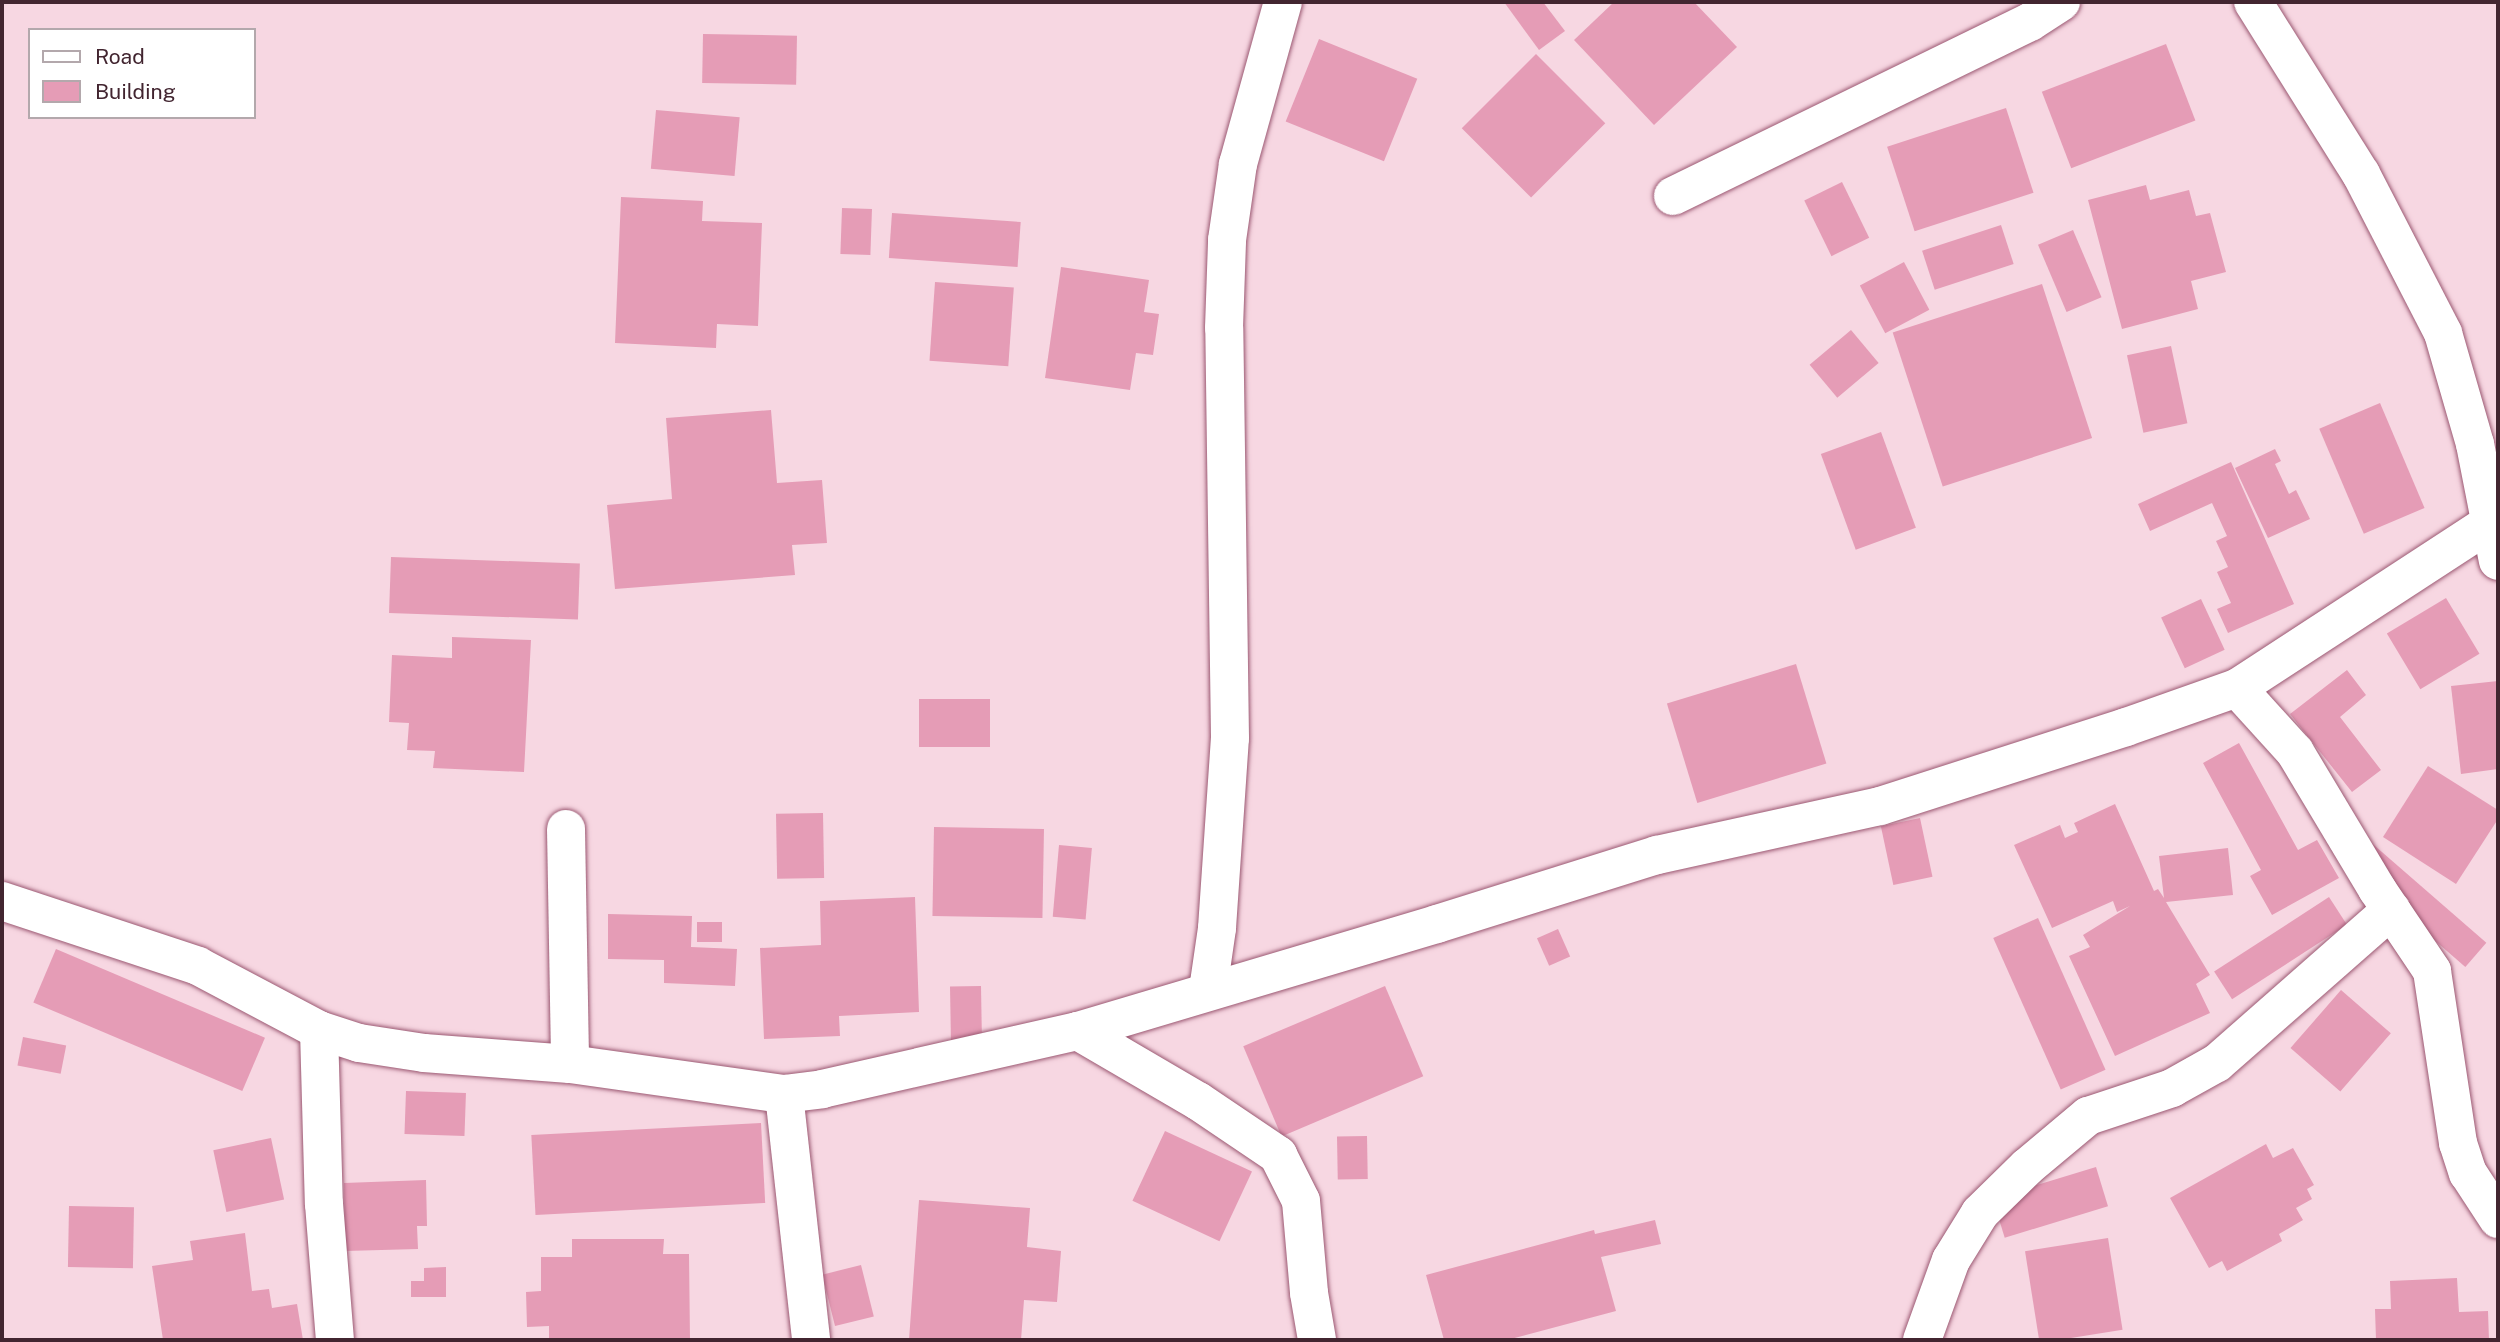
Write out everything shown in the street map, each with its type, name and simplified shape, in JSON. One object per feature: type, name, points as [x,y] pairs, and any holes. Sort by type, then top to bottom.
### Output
[{"type":"street","points":[[1208,990],[1217,928],[1230,738],[1232,662],[1224,328],[1227,240],[1238,164],[1283,2]]},
{"type":"street","points":[[1673,196],[2029,22],[2061,2]]},
{"type":"street","points":[[2253,2],[2361,174],[2443,333],[2495,520],[2498,561]]},
{"type":"street","points":[[2,901],[198,966],[319,1030],[359,1043],[424,1053],[570,1064],[784,1094],[822,1089],[1079,1031],[1657,855],[1881,806],[2237,688],[2495,520]]},
{"type":"street","points":[[2237,688],[2295,752],[2391,910],[2432,971],[2458,1143],[2468,1173],[2498,1219]]},
{"type":"street","points":[[566,829],[570,1064]]},
{"type":"street","points":[[1922,1340],[1951,1260],[1980,1213],[2027,1167],[2088,1116],[2172,1087],[2217,1063],[2391,910]]},
{"type":"street","points":[[319,1030],[324,1204],[335,1340]]},
{"type":"street","points":[[1079,1031],[1198,1101],[1278,1155],[1301,1201],[1309,1293],[1317,1340]]},
{"type":"street","points":[[784,1094],[811,1340]]},
{"type":"building","points":[[1504,2],[1543,2],[1565,31],[1539,50]]},
{"type":"building","points":[[1614,2],[1694,2],[1737,47],[1654,125],[1574,40]]},
{"type":"building","points":[[703,34],[797,36],[796,85],[702,83]]},
{"type":"building","points":[[1319,39],[1417,79],[1384,161],[1286,122]]},
{"type":"building","points":[[2166,44],[2195,121],[2071,168],[2042,92]]},
{"type":"building","points":[[1536,54],[1605,123],[1531,198],[1462,128]]},
{"type":"building","points":[[2006,108],[2034,193],[1915,231],[1887,147]]},
{"type":"building","points":[[656,110],[740,117],[735,176],[651,169]]},
{"type":"building","points":[[1842,182],[1869,238],[1831,256],[1804,200]]},
{"type":"building","points":[[2146,185],[2150,200],[2189,190],[2196,216],[2210,213],[2226,272],[2191,281],[2198,309],[2122,329],[2088,200]]},
{"type":"building","points":[[621,197],[703,201],[702,221],[762,223],[758,326],[717,324],[716,348],[615,343]]},
{"type":"building","points":[[842,208],[872,209],[870,255],[840,254]]},
{"type":"building","points":[[892,213],[1021,222],[1018,267],[889,258]]},
{"type":"building","points":[[2001,225],[2014,264],[1935,290],[1922,251]]},
{"type":"building","points":[[2073,230],[2102,297],[2067,312],[2038,245]]},
{"type":"building","points":[[1904,262],[1929,310],[1885,333],[1860,285]]},
{"type":"building","points":[[1061,267],[1149,280],[1144,312],[1159,314],[1153,355],[1136,353],[1130,390],[1045,378]]},
{"type":"building","points":[[935,282],[1014,288],[1008,366],[929,361]]},
{"type":"building","points":[[2042,284],[2092,438],[1943,487],[1893,333]]},
{"type":"building","points":[[1851,330],[1879,363],[1837,398],[1810,365]]},
{"type":"building","points":[[2171,346],[2187,423],[2143,433],[2127,355]]},
{"type":"building","points":[[2380,403],[2425,508],[2364,534],[2319,429]]},
{"type":"building","points":[[771,410],[777,483],[822,480],[827,543],[792,545],[795,575],[615,589],[607,505],[672,499],[666,418]]},
{"type":"building","points":[[1881,432],[1916,528],[1856,550],[1821,454]]},
{"type":"building","points":[[2275,449],[2281,461],[2275,464],[2289,494],[2296,490],[2310,519],[2268,538],[2235,468]]},
{"type":"building","points":[[2231,462],[2294,604],[2228,633],[2217,609],[2231,603],[2217,572],[2228,567],[2216,541],[2227,536],[2212,503],[2150,531],[2138,504]]},
{"type":"building","points":[[391,557],[580,564],[578,620],[389,613]]},
{"type":"building","points":[[2446,598],[2479,654],[2420,689],[2387,634]]},
{"type":"building","points":[[2201,599],[2225,650],[2185,668],[2161,618]]},
{"type":"building","points":[[452,637],[531,640],[524,772],[433,768],[435,751],[407,750],[409,723],[389,722],[392,655],[452,658]]},
{"type":"building","points":[[1796,664],[1826,763],[1697,803],[1667,703]]},
{"type":"building","points":[[2347,670],[2366,695],[2340,717],[2381,770],[2352,792],[2290,714]]},
{"type":"building","points":[[2498,681],[2498,769],[2461,774],[2451,686]]},
{"type":"building","points":[[919,699],[990,699],[990,747],[919,747]]},
{"type":"building","points":[[2239,743],[2298,850],[2317,840],[2339,878],[2272,915],[2250,876],[2261,870],[2203,763]]},
{"type":"building","points":[[2428,766],[2498,810],[2498,819],[2456,884],[2383,837]]},
{"type":"building","points":[[2115,804],[2154,891],[2158,889],[2164,898],[2159,856],[2228,848],[2233,895],[2166,902],[2210,975],[2196,984],[2210,1013],[2115,1056],[2069,956],[2090,947],[2083,935],[2130,906],[2117,912],[2113,901],[2052,928],[2014,845],[2060,825],[2065,838],[2078,832],[2074,823]]},
{"type":"building","points":[[823,813],[824,878],[777,879],[776,814]]},
{"type":"building","points":[[1920,818],[1932,877],[1893,885],[1881,826]]},
{"type":"building","points":[[2352,826],[2486,943],[2465,967],[2331,850]]},
{"type":"building","points":[[934,827],[1044,829],[1042,918],[932,916]]},
{"type":"building","points":[[1059,845],[1092,848],[1086,920],[1053,917]]},
{"type":"building","points":[[915,897],[919,1012],[839,1016],[840,1036],[764,1039],[760,948],[821,945],[820,901]]},
{"type":"building","points":[[2329,897],[2347,925],[2232,999],[2214,972]]},
{"type":"building","points":[[608,914],[692,916],[691,947],[737,949],[735,986],[664,983],[664,960],[608,959]]},
{"type":"building","points":[[2038,918],[2106,1070],[2061,1090],[1993,938]]},
{"type":"building","points":[[697,922],[722,922],[722,942],[697,942]]},
{"type":"building","points":[[1558,929],[1570,956],[1549,966],[1537,938]]},
{"type":"building","points":[[56,949],[265,1038],[242,1091],[33,1002]]},
{"type":"building","points":[[981,986],[982,1040],[951,1041],[950,987]]},
{"type":"building","points":[[1385,986],[1423,1076],[1282,1136],[1243,1046]]},
{"type":"building","points":[[2341,990],[2391,1033],[2340,1091],[2290,1048]]},
{"type":"building","points":[[23,1037],[66,1045],[61,1074],[17,1065]]},
{"type":"building","points":[[406,1091],[466,1093],[464,1136],[404,1134]]},
{"type":"building","points":[[761,1123],[765,1203],[536,1215],[531,1135]]},
{"type":"building","points":[[1165,1131],[1252,1172],[1219,1241],[1132,1201]]},
{"type":"building","points":[[1367,1136],[1368,1179],[1338,1180],[1337,1137]]},
{"type":"building","points":[[271,1138],[284,1200],[226,1212],[213,1150]]},
{"type":"building","points":[[2266,1144],[2273,1158],[2293,1148],[2314,1185],[2307,1189],[2312,1199],[2296,1208],[2303,1220],[2279,1234],[2282,1241],[2227,1271],[2222,1261],[2209,1268],[2170,1198]]},
{"type":"building","points":[[2096,1167],[2108,1206],[2005,1238],[1993,1199]]},
{"type":"building","points":[[426,1180],[427,1226],[417,1226],[418,1249],[345,1251],[344,1183]]},
{"type":"building","points":[[919,1200],[1030,1208],[1027,1247],[1061,1251],[1057,1302],[1024,1300],[1021,1340],[909,1340]]},
{"type":"building","points":[[69,1206],[134,1207],[133,1268],[68,1267]]},
{"type":"building","points":[[1655,1220],[1661,1244],[1601,1257],[1616,1311],[1507,1340],[1444,1340],[1426,1275],[1594,1230],[1595,1234]]},
{"type":"building","points":[[245,1233],[252,1291],[269,1289],[272,1308],[297,1304],[303,1340],[163,1340],[152,1266],[193,1260],[190,1241]]},
{"type":"building","points":[[2108,1238],[2123,1330],[2058,1340],[2039,1340],[2025,1251]]},
{"type":"building","points":[[572,1239],[664,1239],[663,1254],[689,1254],[690,1340],[549,1340],[549,1326],[527,1327],[526,1292],[541,1291],[541,1257],[572,1257]]},
{"type":"building","points":[[861,1265],[874,1316],[835,1326],[822,1275]]},
{"type":"building","points":[[446,1267],[446,1297],[411,1297],[411,1281],[424,1281],[424,1268]]},
{"type":"building","points":[[2457,1278],[2459,1312],[2488,1311],[2489,1340],[2376,1340],[2375,1309],[2391,1309],[2390,1281]]}]
